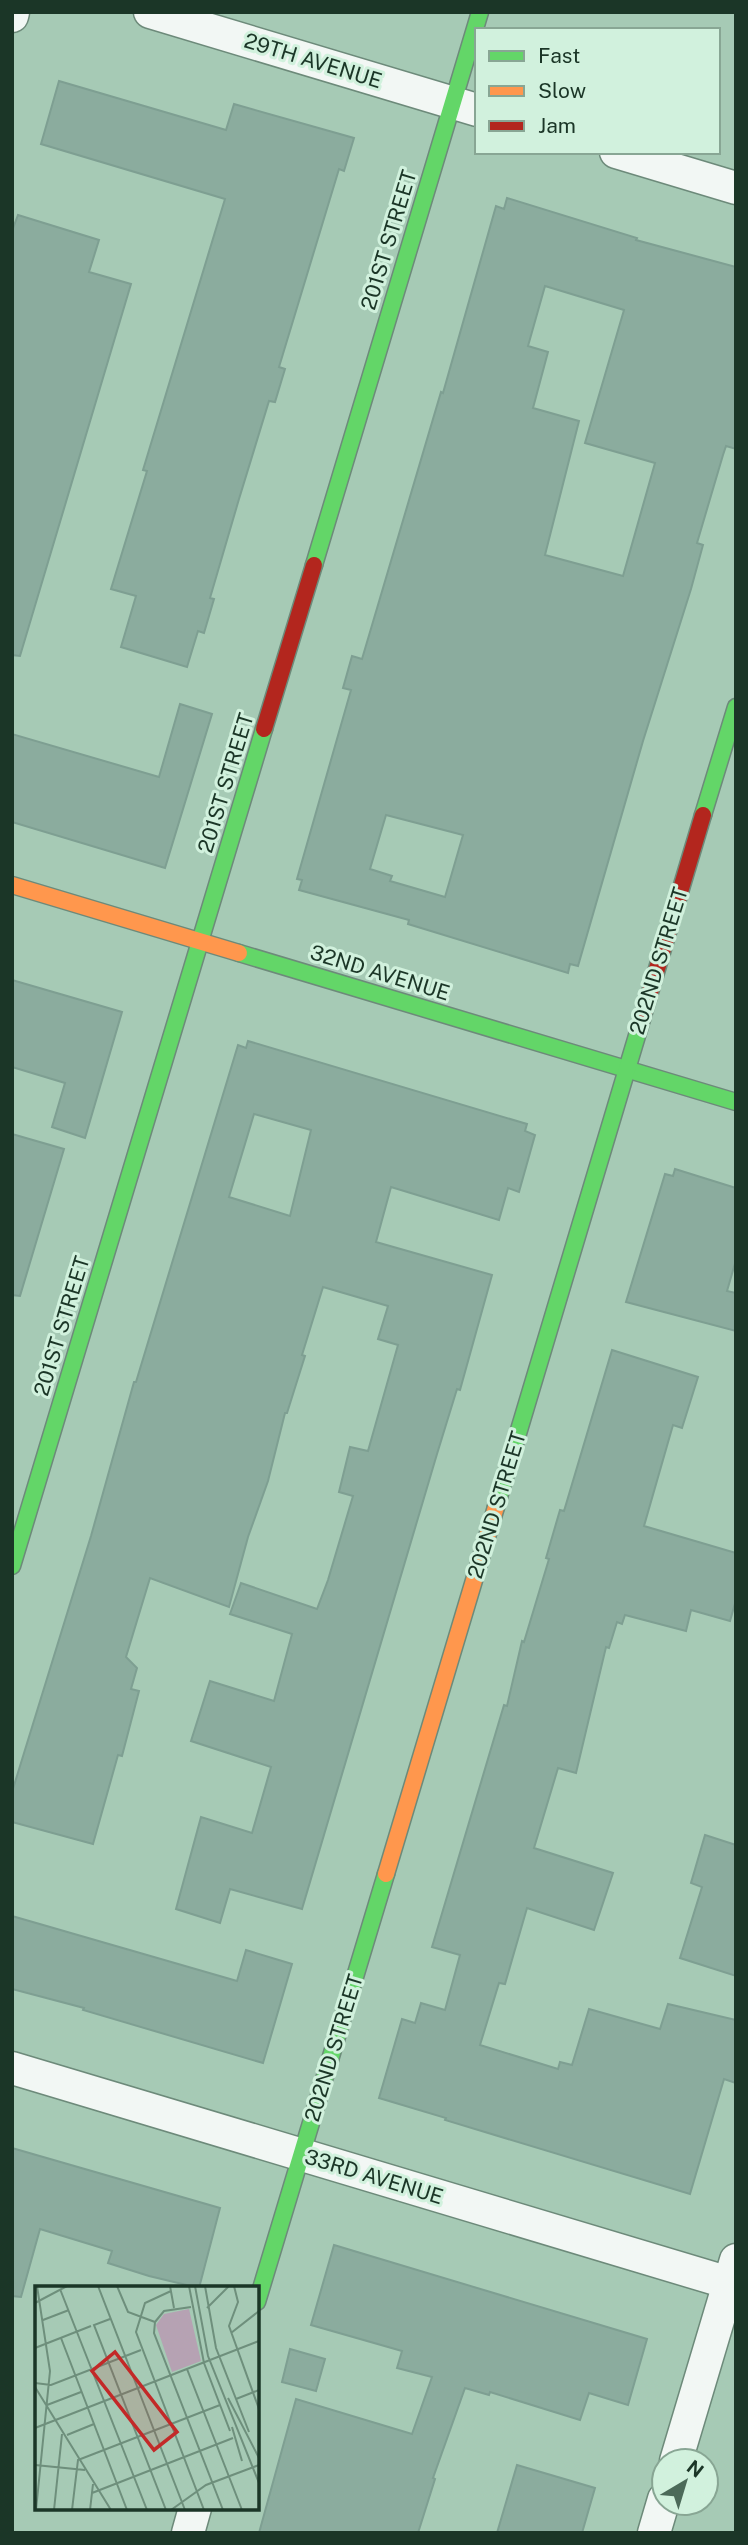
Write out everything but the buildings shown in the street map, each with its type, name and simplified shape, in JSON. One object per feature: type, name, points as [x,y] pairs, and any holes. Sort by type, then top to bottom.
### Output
[{"type":"street","name":"29TH AVENUE","points":[[150,12],[464,107]]},
{"type":"street","name":"201ST STREET","points":[[12,1566],[200,941],[464,107],[475,42]]},
{"type":"street","points":[[623,154],[736,188]]},
{"type":"street","name":"202ND STREET","points":[[259,2295],[736,708]]},
{"type":"street","name":"32ND AVENUE","points":[[12,885],[736,1102]]},
{"type":"street","name":"33RD AVENUE","points":[[12,2068],[301,2155],[733,2276]]},
{"type":"street","points":[[680,2447],[733,2276]]},
{"type":"street","points":[[188,2533],[194,2510]]},
{"type":"traffic: fast","points":[[475,28],[480,12]]},
{"type":"traffic: fast","points":[[314,565],[475,29]]},
{"type":"traffic: fast","points":[[703,815],[736,707]]},
{"type":"traffic: fast","points":[[12,1566],[264,729]]},
{"type":"traffic: fast","points":[[239,953],[736,1102]]},
{"type":"traffic: fast","points":[[496,1507],[642,1019]]},
{"type":"traffic: fast","points":[[259,2295],[386,1874]]},
{"type":"traffic: slow","points":[[12,885],[239,953]]},
{"type":"traffic: slow","points":[[386,1874],[496,1507]]},
{"type":"traffic: jam","points":[[264,729],[314,565]]},
{"type":"traffic: jam","points":[[642,1019],[703,815]]}]
